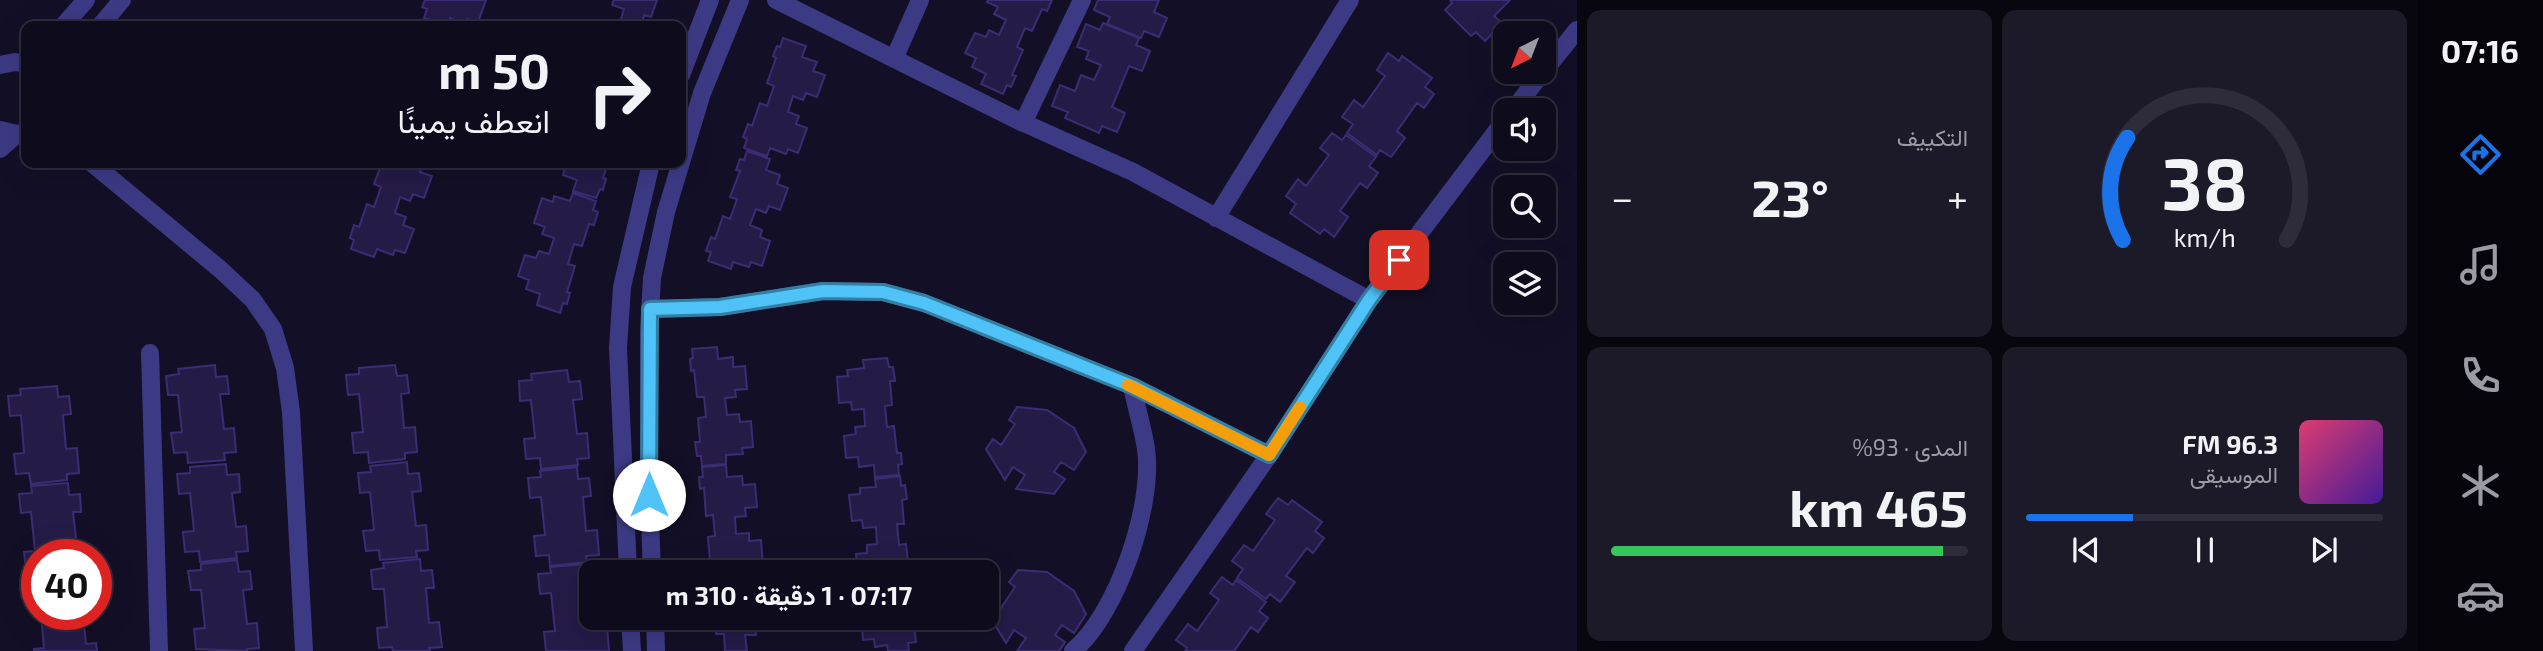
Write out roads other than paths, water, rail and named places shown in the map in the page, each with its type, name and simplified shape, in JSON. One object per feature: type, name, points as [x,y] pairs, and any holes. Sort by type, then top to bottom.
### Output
[{"type":"street","points":[[67,21],[86,0]]},
{"type":"street","points":[[104,21],[122,0]]},
{"type":"street","points":[[686,62],[710,0]]},
{"type":"street","points":[[686,146],[702,93],[740,0]]},
{"type":"street","points":[[776,0],[1023,123],[1133,172],[1369,300]]},
{"type":"street","points":[[894,59],[920,0]]},
{"type":"street","points":[[1023,123],[1082,0]]},
{"type":"street","points":[[1216,218],[1350,0]]},
{"type":"street","points":[[1556,55],[1577,30]]},
{"type":"street","points":[[1522,98],[1533,84]]},
{"type":"street","points":[[0,149],[14,132]]},
{"type":"street","points":[[1133,651],[1269,455],[1369,300],[1493,136]]},
{"type":"street","points":[[98,168],[253,300],[273,329],[285,368],[291,412],[304,651]]},
{"type":"street","points":[[627,560],[618,348],[622,287],[650,168]]},
{"type":"street","points":[[652,560],[649,495],[652,278],[666,212],[679,168]]},
{"type":"street","points":[[650,309],[720,307],[823,291],[883,292],[924,303],[1132,386],[1269,455]]},
{"type":"street","points":[[150,353],[159,651]]},
{"type":"street","points":[[1073,651],[1085,641],[1113,594],[1134,547],[1146,497],[1146,450],[1132,386]]},
{"type":"street","points":[[631,630],[632,651]]},
{"type":"street","points":[[655,630],[656,651]]}]
